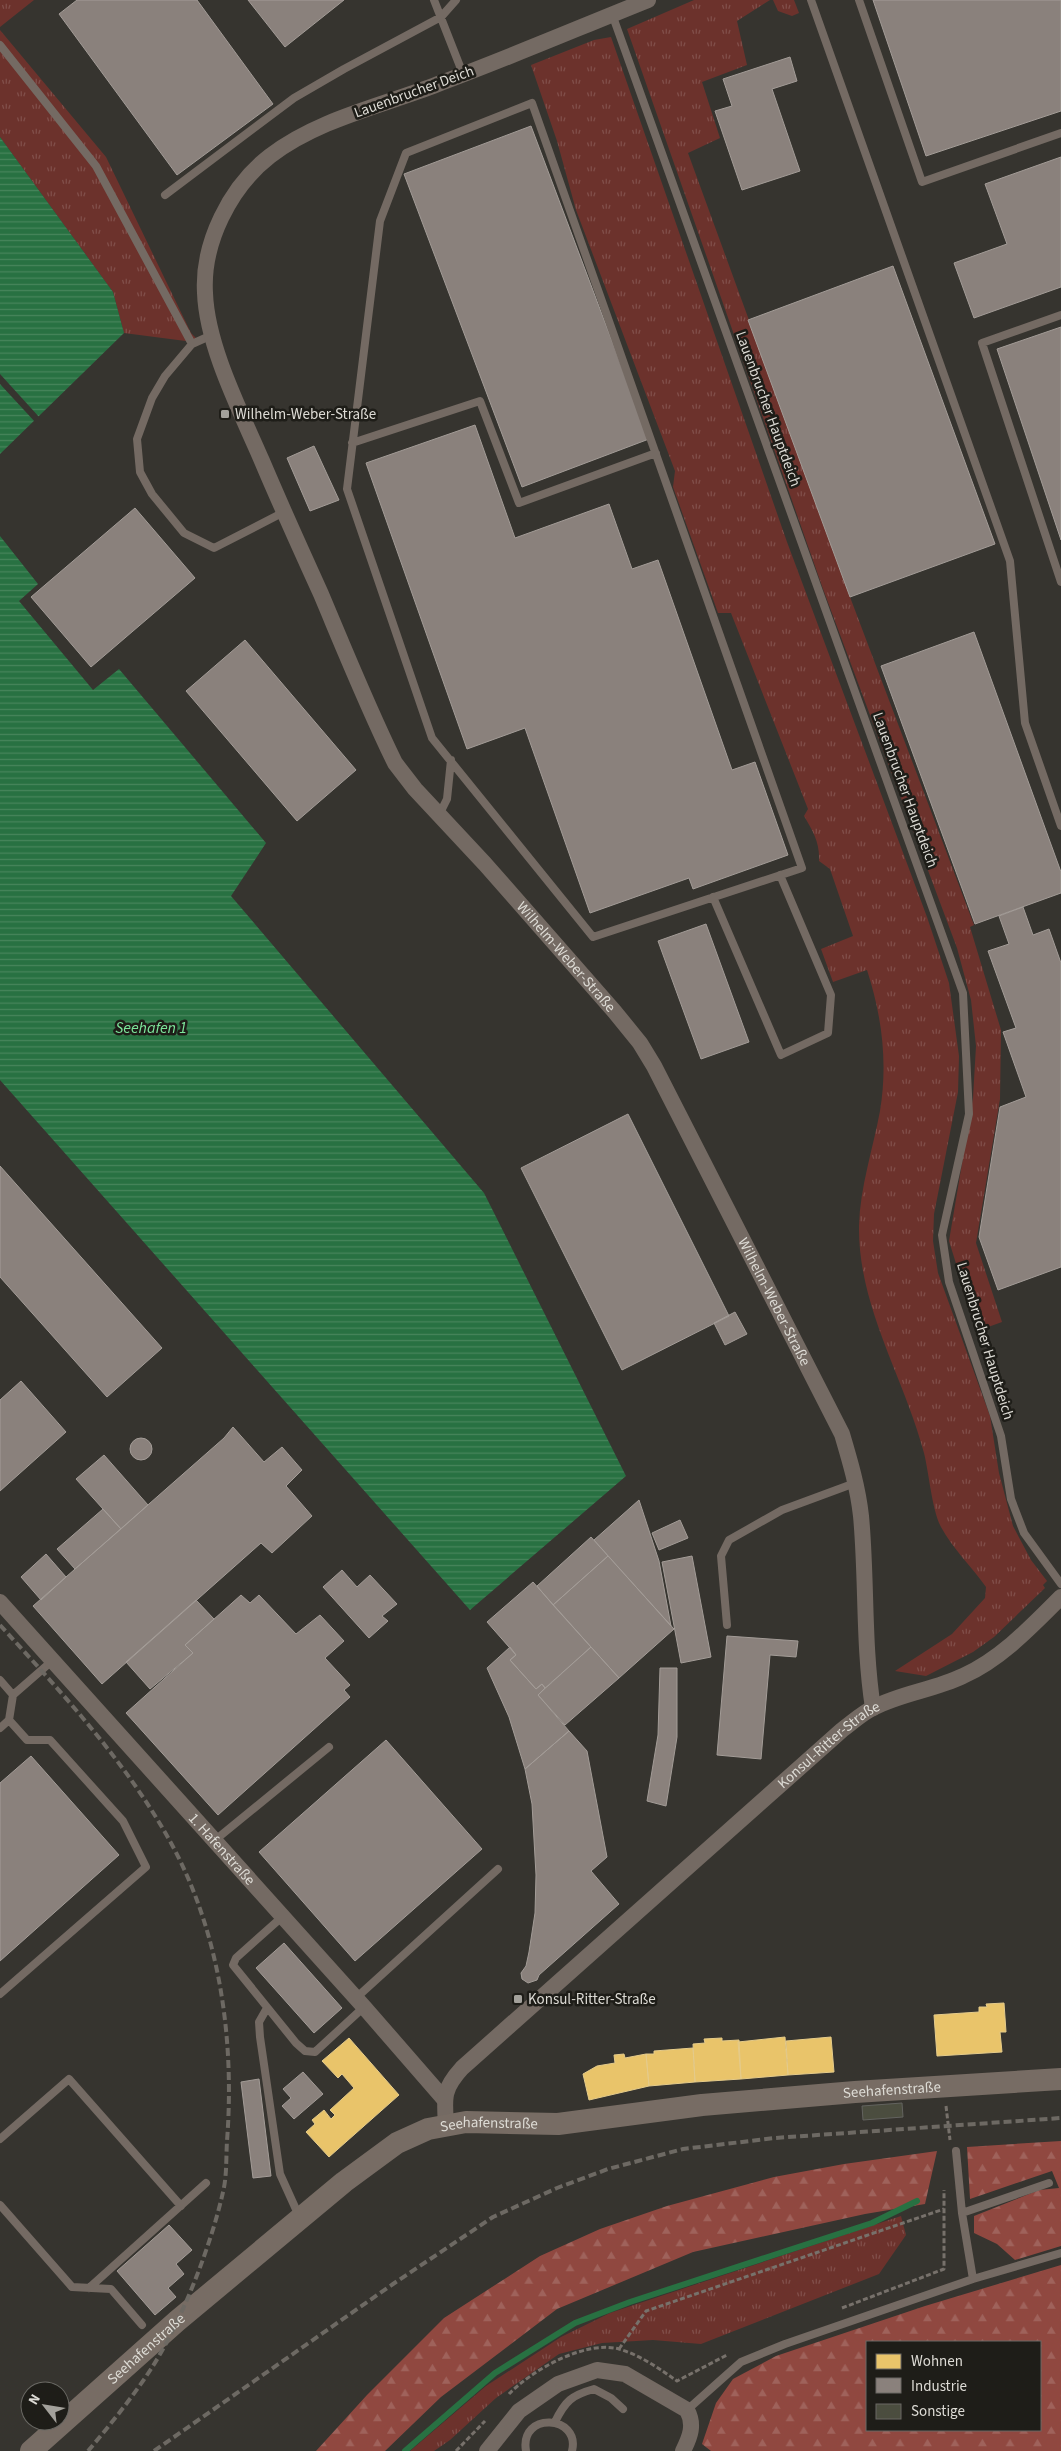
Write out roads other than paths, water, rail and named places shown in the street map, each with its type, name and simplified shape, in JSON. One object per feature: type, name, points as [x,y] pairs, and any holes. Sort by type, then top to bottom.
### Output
[{"type":"main road","name":"Seehafenstraße","points":[[31,2451],[177,2321],[382,2153],[414,2135],[446,2124],[466,2122],[558,2124],[702,2105],[855,2092],[1061,2079]]},
{"type":"street","name":"Lauenbrucher Deich","points":[[216,230],[246,179],[268,157],[295,139],[322,126],[463,74],[648,0]]},
{"type":"street","name":"Wilhelm-Weber-Straße","points":[[216,230],[207,260],[204,291],[212,335],[284,512],[395,763],[439,815],[595,988],[640,1042],[842,1434],[856,1483],[861,1515],[867,1668],[872,1708]]},
{"type":"street","name":"Konsul-Ritter-Straße","points":[[444,2098],[450,2082],[462,2068],[842,1730],[872,1708],[903,1696],[938,1687],[985,1665],[1013,1642],[1061,1596]]},
{"type":"street","name":"1. Hafenstraße","points":[[0,1602],[444,2098]]},
{"type":"street","points":[[444,2098],[446,2124]]},
{"type":"street","points":[[487,2451],[519,2410],[558,2384],[597,2370],[625,2374],[686,2410],[691,2418],[692,2428],[682,2451]]},
{"type":"lane","points":[[434,0],[463,74]]},
{"type":"lane","points":[[165,195],[294,98],[344,68],[441,17],[456,0]]},
{"type":"lane","points":[[811,0],[1010,561],[1024,723],[1061,826]]},
{"type":"lane","points":[[860,0],[922,182],[1061,133]]},
{"type":"lane","name":"Lauenbrucher Hauptdeich","points":[[612,14],[963,993],[969,1114],[942,1235],[949,1282],[1000,1436],[1011,1499],[1024,1533],[1061,1584]]},
{"type":"lane","points":[[0,45],[96,166],[192,344]]},
{"type":"lane","points":[[532,103],[802,868],[593,937],[432,738],[347,489],[352,443],[380,221],[406,153],[532,103]]},
{"type":"lane","points":[[1061,315],[982,343],[1061,579]]},
{"type":"lane","points":[[212,335],[192,344],[165,376],[152,398],[136,439],[140,472],[152,494],[184,533],[214,548],[284,512]]},
{"type":"lane","points":[[352,443],[480,401],[519,503],[656,453]]},
{"type":"lane","points":[[439,815],[447,799],[450,760]]},
{"type":"lane","points":[[713,897],[781,1055],[828,1033],[831,995],[780,875]]},
{"type":"lane","points":[[727,1626],[721,1556],[728,1540],[782,1510],[856,1483]]},
{"type":"lane","points":[[0,1728],[9,1720],[13,1695],[52,1661]]},
{"type":"lane","points":[[0,1680],[13,1695]]},
{"type":"lane","points":[[0,1994],[146,1867],[123,1821],[50,1740],[27,1740],[9,1720]]},
{"type":"lane","points":[[214,1841],[329,1747]]},
{"type":"lane","points":[[282,1917],[233,1961],[234,1966],[296,2043],[305,2050],[315,2052],[360,2002],[498,1869]]},
{"type":"lane","points":[[267,2008],[259,2022],[260,2037],[280,2174],[301,2220]]},
{"type":"lane","points":[[0,2139],[69,2079],[181,2206]]},
{"type":"lane","points":[[956,2151],[962,2213],[973,2279]]},
{"type":"lane","points":[[962,2213],[1049,2183]]},
{"type":"lane","points":[[89,2288],[206,2184]]},
{"type":"lane","points":[[0,2205],[72,2287],[111,2289],[142,2325]]},
{"type":"lane","points":[[686,2410],[741,2362],[785,2344],[973,2279],[1061,2253]]},
{"type":"lane","points":[[555,2422],[562,2408],[576,2394],[594,2389],[612,2398],[623,2409]]},
{"type":"lane","points":[[526,2451],[527,2437],[531,2430],[538,2424],[555,2422],[569,2431],[572,2439],[572,2451]]},
{"type":"water","points":[[0,137],[113,292],[124,333],[0,454]]},
{"type":"water","name":"Seehafen 1","points":[[0,536],[38,584],[19,601],[93,690],[119,669],[266,843],[231,896],[484,1193],[626,1476],[470,1610],[0,1080]]},
{"type":"waterway","points":[[405,2451],[495,2373],[575,2323],[630,2302],[872,2223],[917,2201]]},
{"type":"railway","points":[[0,1625],[110,1751],[166,1834],[184,1869],[199,1906],[211,1944],[225,2022],[229,2101],[226,2173],[211,2236],[194,2284],[162,2350],[136,2390],[88,2451]]},
{"type":"railway","points":[[154,2451],[393,2284],[493,2217],[557,2188],[608,2169],[683,2149],[775,2138],[1061,2118]]},
{"type":"place","name":"Wilhelm-Weber-Straße","points":[[225,414]]},
{"type":"place","name":"Konsul-Ritter-Straße","points":[[518,1999]]}]
